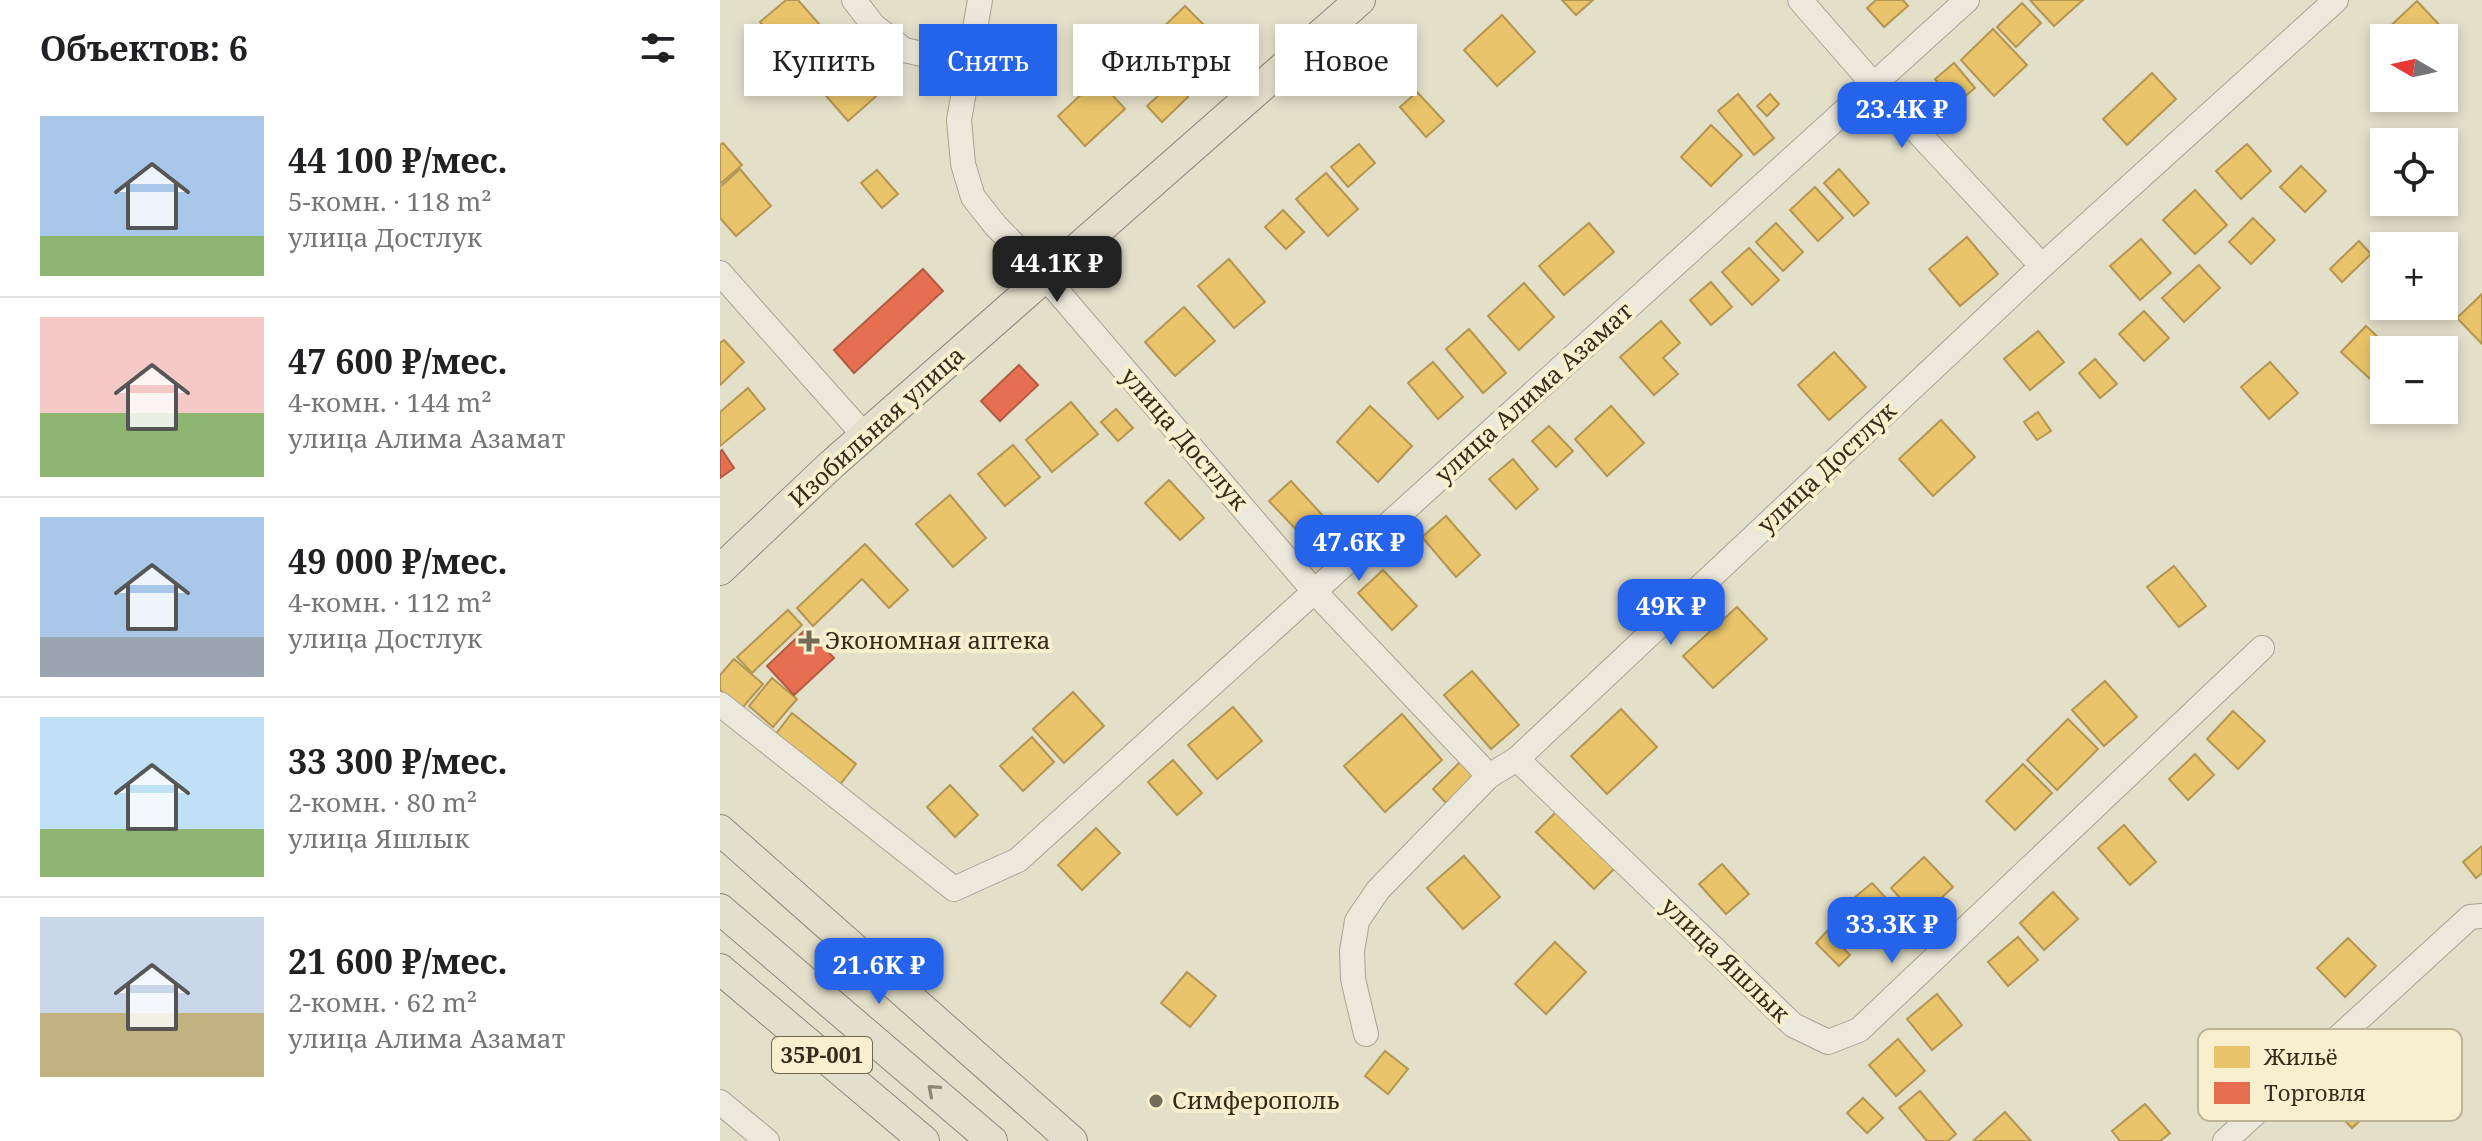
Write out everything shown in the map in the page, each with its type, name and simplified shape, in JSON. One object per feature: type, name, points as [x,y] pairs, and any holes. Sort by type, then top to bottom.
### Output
[{"type":"main road","name":"Изобильная улица","points":[[720,570],[865,436],[1360,0]]},
{"type":"main road","points":[[720,830],[1072,1141]]},
{"type":"main road","name":"35Р-001","points":[[720,909],[992,1141]]},
{"type":"main road","name":"35Р-001","points":[[720,969],[924,1141]]},
{"type":"street","points":[[854,0],[873,25],[904,50],[919,53]]},
{"type":"street","name":"улица Достлук","points":[[975,24],[980,0]]},
{"type":"street","points":[[1800,0],[1874,85],[2042,266]]},
{"type":"street","name":"улица Алима Азамат","points":[[720,704],[954,889],[1018,860],[1967,0]]},
{"type":"street","name":"улица Достлук","points":[[962,96],[959,120],[963,164],[973,197],[1314,591],[1489,776],[1517,759],[2042,266],[2336,0]]},
{"type":"street","points":[[720,273],[865,436]]},
{"type":"street","name":"улица Яшлык","points":[[1517,759],[1793,1025],[1828,1042],[1859,1030],[2262,648]]},
{"type":"street","points":[[1366,1034],[1353,979],[1352,951],[1357,921],[1378,890],[1489,776]]},
{"type":"street","points":[[2348,1029],[2470,917],[2482,916]]},
{"type":"street","points":[[720,1102],[767,1141]]},
{"type":"street","points":[[2225,1141],[2247,1121]]},
{"type":"building: Жильё","points":[[786,0],[798,0],[819,24],[762,24],[760,22]]},
{"type":"building: Жильё","points":[[1562,0],[1593,0],[1576,15]]},
{"type":"building: Жильё","points":[[1876,0],[1903,0],[1908,6],[1884,27],[1867,8]]},
{"type":"building: Жильё","points":[[2030,0],[2083,0],[2054,26]]},
{"type":"building: Жильё","points":[[2417,1],[2438,24],[2393,24]]},
{"type":"building: Жильё","points":[[2022,3],[2041,23],[2016,47],[1997,27]]},
{"type":"building: Жильё","points":[[1185,6],[1203,24],[1166,24]]},
{"type":"building: Жильё","points":[[1502,15],[1535,52],[1497,86],[1464,50]]},
{"type":"building: Жильё","points":[[1993,29],[2027,65],[1994,96],[1961,60]]},
{"type":"building: Жильё","points":[[1954,63],[1975,88],[1956,104],[1935,79]]},
{"type":"building: Жильё","points":[[2152,73],[2176,99],[2127,145],[2103,119]]},
{"type":"building: Жильё","points":[[1417,92],[1444,121],[1426,137],[1400,107],[1412,96],[1417,96]]},
{"type":"building: Жильё","points":[[1738,94],[1774,138],[1754,155],[1718,111]]},
{"type":"building: Жильё","points":[[1770,94],[1779,104],[1767,116],[1757,106]]},
{"type":"building: Жильё","points":[[826,96],[876,96],[848,121]]},
{"type":"building: Жильё","points":[[1080,96],[1113,96],[1125,109],[1085,146],[1058,116]]},
{"type":"building: Жильё","points":[[1158,96],[1188,97],[1162,122],[1147,106]]},
{"type":"building: Жильё","points":[[1711,125],[1742,155],[1711,186],[1681,157]]},
{"type":"building: Жильё","points":[[723,143],[742,165],[720,184],[720,145]]},
{"type":"building: Жильё","points":[[1359,144],[1375,163],[1348,187],[1331,167]]},
{"type":"building: Жильё","points":[[2247,144],[2271,171],[2241,199],[2216,171]]},
{"type":"building: Жильё","points":[[2301,166],[2326,191],[2305,212],[2280,187]]},
{"type":"building: Жильё","points":[[740,169],[771,206],[736,236],[720,218],[720,187]]},
{"type":"building: Жильё","points":[[1839,169],[1869,203],[1854,216],[1824,183]]},
{"type":"building: Жильё","points":[[877,170],[898,194],[882,208],[861,183]]},
{"type":"building: Жильё","points":[[1326,173],[1358,209],[1328,236],[1296,199]]},
{"type":"building: Жильё","points":[[1815,187],[1843,218],[1818,241],[1790,210]]},
{"type":"building: Жильё","points":[[2195,190],[2227,225],[2195,254],[2163,220]]},
{"type":"building: Жильё","points":[[1283,210],[1304,232],[1286,249],[1265,227]]},
{"type":"building: Жильё","points":[[2253,218],[2275,240],[2251,264],[2229,242]]},
{"type":"building: Жильё","points":[[1589,223],[1614,252],[1564,295],[1539,266]]},
{"type":"building: Жильё","points":[[1776,223],[1803,252],[1783,271],[1756,242]]},
{"type":"building: Жильё","points":[[1967,237],[1998,274],[1960,306],[1929,269]]},
{"type":"building: Жильё","points":[[2141,239],[2171,273],[2140,300],[2110,266]]},
{"type":"building: Жильё","points":[[2359,241],[2370,253],[2342,282],[2330,269]]},
{"type":"building: Жильё","points":[[1749,248],[1779,280],[1752,305],[1722,272]]},
{"type":"building: Жильё","points":[[1229,259],[1265,302],[1234,328],[1198,286]]},
{"type":"building: Жильё","points":[[2199,265],[2220,288],[2184,322],[2162,298]]},
{"type":"building: Жильё","points":[[1711,282],[1732,307],[1711,325],[1690,300]]},
{"type":"building: Жильё","points":[[1524,283],[1554,317],[1519,350],[1488,316]]},
{"type":"building: Жильё","points":[[2482,294],[2482,344],[2458,319]]},
{"type":"building: Жильё","points":[[1184,307],[1215,341],[1175,376],[1145,342]]},
{"type":"building: Жильё","points":[[2144,311],[2169,338],[2144,361],[2119,334]]},
{"type":"building: Жильё","points":[[1661,321],[1680,343],[1663,358],[1678,374],[1654,395],[1620,357]]},
{"type":"building: Жильё","points":[[2366,326],[2377,336],[2370,336],[2369,378],[2341,352]]},
{"type":"building: Жильё","points":[[1469,329],[1506,373],[1483,393],[1446,349]]},
{"type":"building: Жильё","points":[[2038,331],[2064,362],[2030,390],[2004,359]]},
{"type":"building: Жильё","points":[[724,340],[744,362],[720,385],[720,343]]},
{"type":"building: Жильё","points":[[1834,352],[1866,387],[1829,420],[1798,385]]},
{"type":"building: Жильё","points":[[2095,359],[2117,384],[2100,398],[2079,373]]},
{"type":"building: Жильё","points":[[1433,362],[1463,397],[1438,419],[1408,383]]},
{"type":"building: Жильё","points":[[2270,362],[2298,393],[2269,419],[2241,387]]},
{"type":"building: Жильё","points":[[748,388],[765,409],[720,446],[720,412]]},
{"type":"building: Жильё","points":[[1071,402],[1098,434],[1052,472],[1026,440]]},
{"type":"building: Жильё","points":[[1370,406],[1412,446],[1378,482],[1337,442]]},
{"type":"building: Жильё","points":[[1611,406],[1644,443],[1607,476],[1575,439]]},
{"type":"building: Жильё","points":[[1116,409],[1133,428],[1118,441],[1101,422]]},
{"type":"building: Жильё","points":[[2038,412],[2051,431],[2037,440],[2024,422]]},
{"type":"building: Жильё","points":[[1941,420],[1975,457],[1933,496],[1899,459]]},
{"type":"building: Жильё","points":[[1549,426],[1573,451],[1556,467],[1532,441]]},
{"type":"building: Жильё","points":[[1013,445],[1040,477],[1005,506],[978,474]]},
{"type":"building: Жильё","points":[[1513,459],[1538,489],[1516,509],[1489,479]]},
{"type":"building: Жильё","points":[[1169,480],[1204,518],[1180,540],[1145,503]]},
{"type":"building: Жильё","points":[[1291,481],[1325,518],[1304,538],[1269,501]]},
{"type":"building: Жильё","points":[[950,495],[986,538],[953,567],[916,524]]},
{"type":"building: Жильё","points":[[1446,516],[1480,555],[1456,577],[1422,537]]},
{"type":"building: Жильё","points":[[865,544],[908,590],[889,608],[862,579],[813,626],[797,608]]},
{"type":"building: Жильё","points":[[2174,566],[2206,606],[2179,627],[2147,587]]},
{"type":"building: Жильё","points":[[1383,570],[1417,606],[1392,630],[1358,593]]},
{"type":"building: Жильё","points":[[1737,607],[1767,639],[1713,688],[1683,656]]},
{"type":"building: Жильё","points":[[788,610],[802,625],[752,673],[737,657]]},
{"type":"building: Жильё","points":[[734,659],[763,684],[742,708],[720,690],[720,675]]},
{"type":"building: Жильё","points":[[1472,671],[1519,725],[1491,749],[1444,695]]},
{"type":"building: Жильё","points":[[772,678],[797,699],[773,727],[749,706]]},
{"type":"building: Жильё","points":[[2105,681],[2137,717],[2104,746],[2072,710]]},
{"type":"building: Жильё","points":[[1073,692],[1104,726],[1064,763],[1033,729]]},
{"type":"building: Жильё","points":[[1233,707],[1262,741],[1217,779],[1188,745]]},
{"type":"building: Жильё","points":[[1621,709],[1657,747],[1607,794],[1571,756]]},
{"type":"building: Жильё","points":[[2233,711],[2265,741],[2238,769],[2207,739]]},
{"type":"building: Жильё","points":[[792,713],[856,764],[839,786],[775,735]]},
{"type":"building: Жильё","points":[[1402,714],[1442,760],[1385,812],[1344,766]]},
{"type":"building: Жильё","points":[[2068,719],[2098,749],[2057,790],[2027,760]]},
{"type":"building: Жильё","points":[[1032,737],[1054,762],[1023,791],[1000,766]]},
{"type":"building: Жильё","points":[[2195,754],[2214,775],[2188,800],[2169,779]]},
{"type":"building: Жильё","points":[[1173,760],[1202,793],[1177,815],[1148,782]]},
{"type":"building: Жильё","points":[[1460,762],[1475,778],[1448,805],[1433,789]]},
{"type":"building: Жильё","points":[[2023,764],[2052,793],[2015,830],[1986,801]]},
{"type":"building: Жильё","points":[[950,785],[978,815],[955,837],[927,807]]},
{"type":"building: Жильё","points":[[1557,811],[1615,868],[1594,889],[1536,832]]},
{"type":"building: Жильё","points":[[2124,825],[2156,862],[2130,885],[2098,848]]},
{"type":"building: Жильё","points":[[1096,828],[1120,853],[1082,890],[1058,865]]},
{"type":"building: Жильё","points":[[2482,846],[2482,873],[2476,878],[2463,862]]},
{"type":"building: Жильё","points":[[1464,856],[1500,897],[1463,929],[1427,888]]},
{"type":"building: Жильё","points":[[1924,857],[1953,887],[1919,919],[1891,888]]},
{"type":"building: Жильё","points":[[1722,864],[1749,894],[1726,914],[1699,884]]},
{"type":"building: Жильё","points":[[1872,883],[1906,920],[1889,935],[1855,897]]},
{"type":"building: Жильё","points":[[2053,892],[2078,919],[2044,950],[2020,923]]},
{"type":"building: Жильё","points":[[1827,931],[1850,955],[1839,966],[1816,943]]},
{"type":"building: Жильё","points":[[2018,937],[2038,960],[2008,986],[1988,962]]},
{"type":"building: Жильё","points":[[2348,938],[2376,966],[2345,997],[2317,968]]},
{"type":"building: Жильё","points":[[1555,942],[1586,972],[1546,1014],[1515,984]]},
{"type":"building: Жильё","points":[[1187,972],[1216,996],[1190,1027],[1161,1003]]},
{"type":"building: Жильё","points":[[1937,994],[1962,1025],[1932,1050],[1907,1019]]},
{"type":"building: Жильё","points":[[1898,1039],[1925,1071],[1896,1096],[1869,1065]]},
{"type":"building: Жильё","points":[[1385,1051],[1408,1069],[1388,1094],[1365,1076]]},
{"type":"building: Жильё","points":[[1920,1091],[1956,1134],[1948,1141],[1927,1141],[1899,1108]]},
{"type":"building: Жильё","points":[[1863,1098],[1883,1118],[1867,1133],[1847,1113]]},
{"type":"building: Жильё","points":[[2145,1104],[2170,1133],[2160,1141],[2120,1141],[2112,1131]]},
{"type":"building: Жильё","points":[[2005,1112],[2031,1141],[1973,1141]]},
{"type":"building: Жильё","points":[[2345,1121],[2360,1121],[2352,1128]]},
{"type":"building: Торговля","points":[[923,269],[943,291],[854,373],[834,350]]},
{"type":"building: Торговля","points":[[1019,365],[1038,385],[1000,421],[981,401]]},
{"type":"building: Торговля","points":[[722,450],[734,468],[720,478],[720,452]]},
{"type":"building: Торговля","points":[[806,629],[834,658],[794,695],[767,666]]},
{"type":"place","name":"Экономная аптека","points":[[809,641]]},
{"type":"place","name":"Симферополь","points":[[1156,1101]]}]
